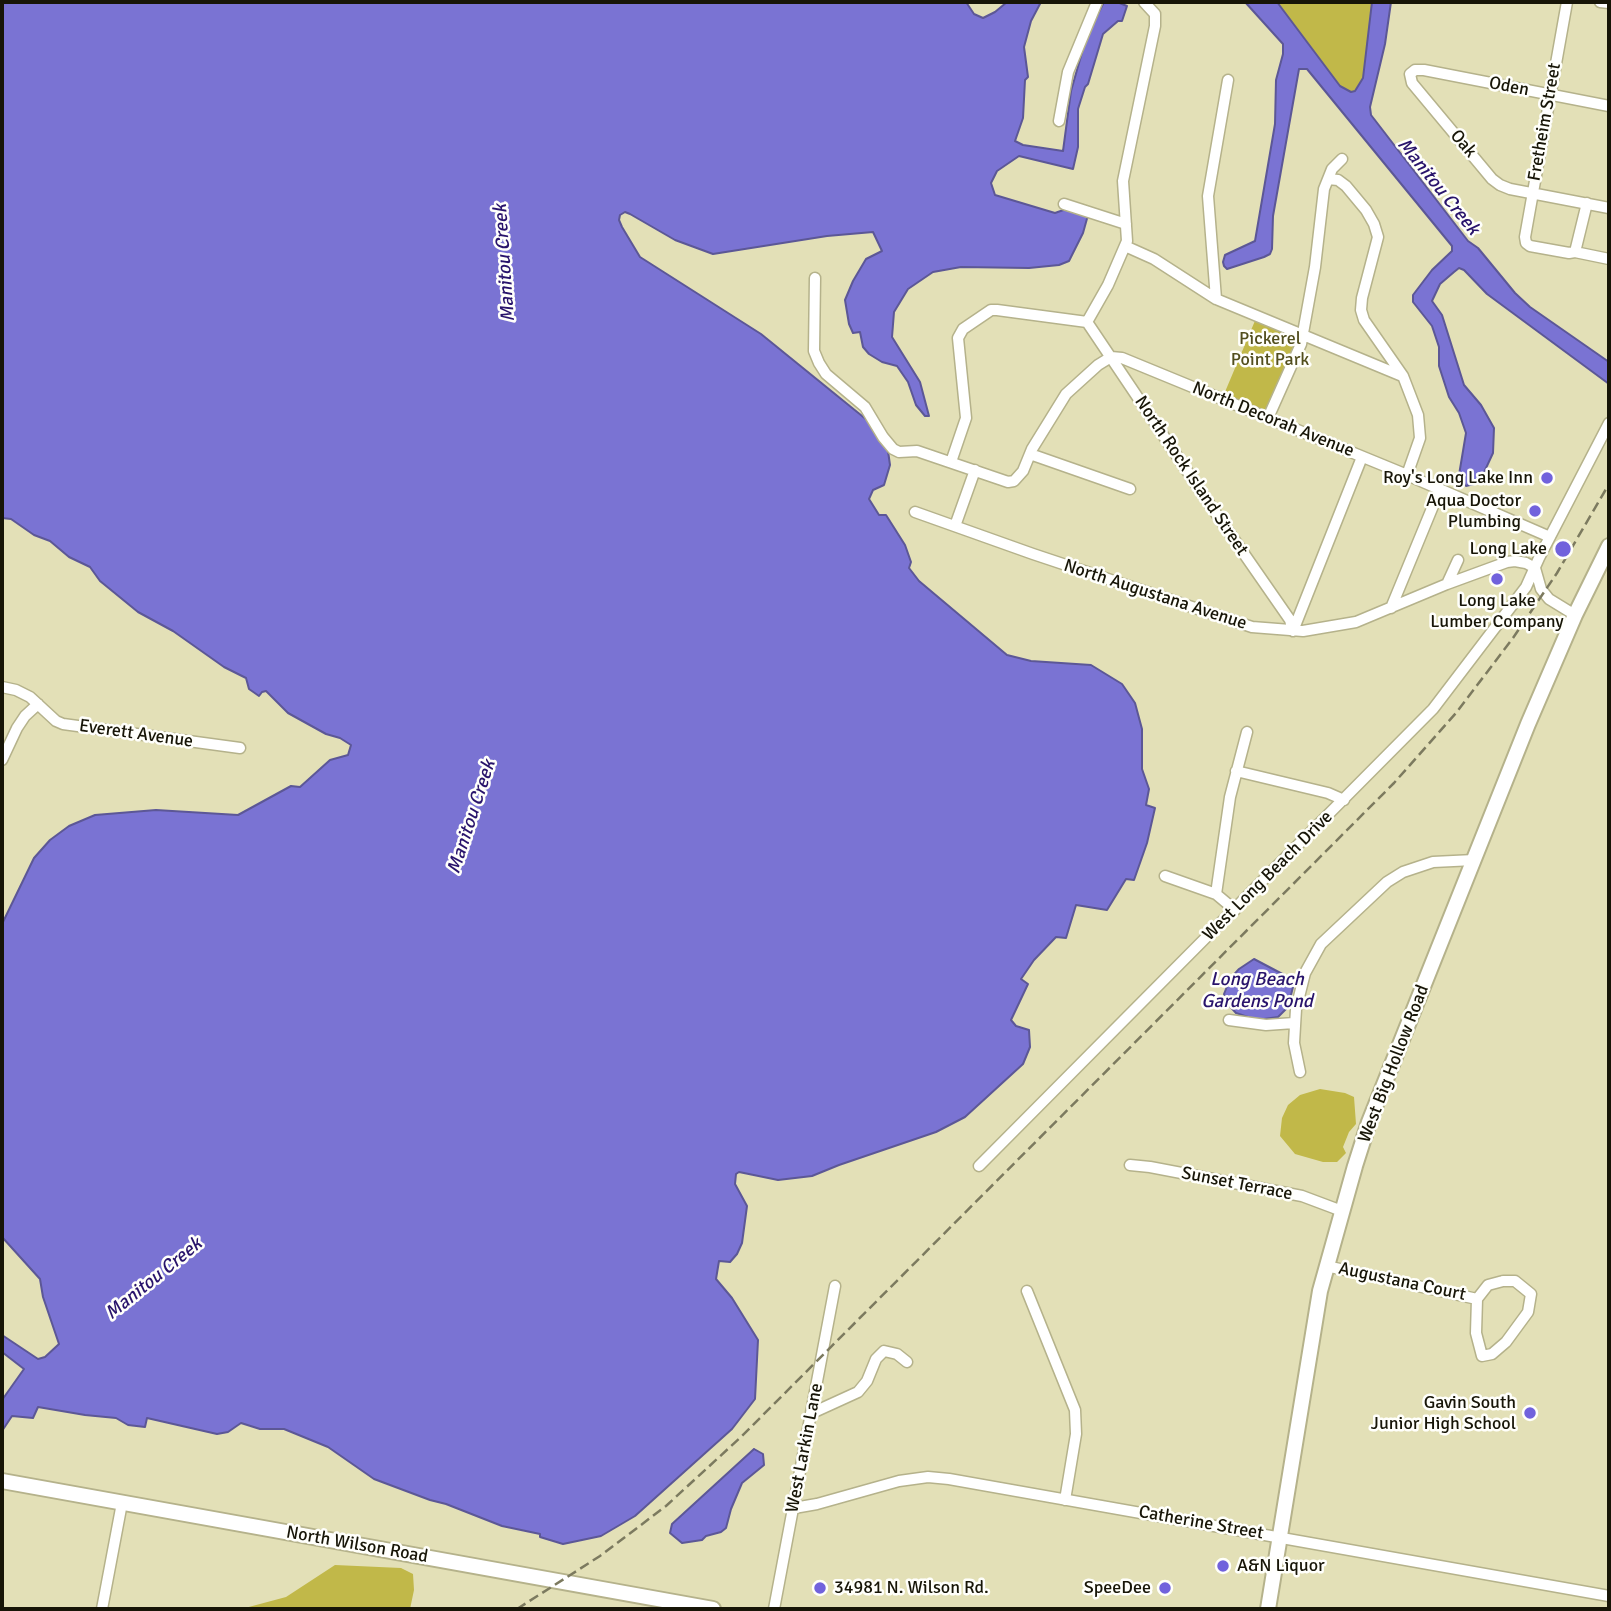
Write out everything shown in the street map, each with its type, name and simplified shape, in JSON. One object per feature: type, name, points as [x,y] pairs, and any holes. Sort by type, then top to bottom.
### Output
[{"type":"main road","name":"West Big Hollow Road","points":[[1268,1609],[1318,1303],[1326,1266],[1369,1122],[1575,615],[1609,546]]},
{"type":"main road","name":"North Wilson Road","points":[[2,1481],[713,1609]]},
{"type":"street","points":[[1059,121],[1069,72],[1097,2]]},
{"type":"street","points":[[951,462],[966,418],[958,338],[963,329],[991,310],[1087,322],[1108,285],[1125,246],[1123,181],[1155,26],[1155,14],[1144,2]]},
{"type":"street","name":"Fretheim Street","points":[[1567,2],[1525,237],[1526,243],[1575,252]]},
{"type":"street","points":[[1600,2],[1609,4]]},
{"type":"street","name":"Oden","points":[[1410,74],[1415,69],[1424,70],[1609,106]]},
{"type":"street","name":"Oak","points":[[1410,74],[1412,83],[1492,179],[1510,189],[1609,208]]},
{"type":"street","points":[[1216,299],[1208,196],[1228,80]]},
{"type":"street","points":[[1268,418],[1301,344],[1315,267],[1322,199],[1334,166],[1342,159]]},
{"type":"street","points":[[1328,179],[1338,180],[1346,186],[1366,209],[1378,237],[1361,310],[1364,320],[1403,376],[1418,415],[1420,438],[1407,475]]},
{"type":"street","points":[[1587,203],[1575,252],[1609,258]]},
{"type":"street","points":[[1064,204],[1126,224]]},
{"type":"street","points":[[1125,246],[1154,259],[1216,299],[1403,376]]},
{"type":"street","points":[[814,278],[814,351],[822,369],[865,407],[893,449],[917,451],[1008,482],[1014,481],[1023,471],[1030,454],[1066,394],[1111,357]]},
{"type":"street","name":"North Rock Island Street","points":[[1087,322],[1290,620],[1293,631]]},
{"type":"street","name":"North Decorah Avenue","points":[[1111,357],[1122,358],[1550,537]]},
{"type":"street","name":"West Long Beach Drive","points":[[979,1166],[1345,800],[1448,692],[1526,587],[1609,423]]},
{"type":"street","points":[[1030,454],[1130,489]]},
{"type":"street","points":[[1293,631],[1363,457]]},
{"type":"street","points":[[955,526],[975,470]]},
{"type":"street","points":[[1391,608],[1440,489]]},
{"type":"street","name":"North Augustana Avenue","points":[[915,512],[1225,620],[1252,627],[1293,631],[1330,628],[1356,622],[1507,562],[1526,563],[1535,568]]},
{"type":"street","points":[[1447,584],[1458,560]]},
{"type":"street","points":[[1535,568],[1541,589],[1549,599],[1575,615]]},
{"type":"street","name":"Everett Avenue","points":[[2,687],[24,693],[63,724],[240,748]]},
{"type":"street","points":[[2,760],[16,728],[38,704]]},
{"type":"street","points":[[1216,894],[1223,835],[1247,732]]},
{"type":"street","points":[[1236,771],[1328,793],[1345,800]]},
{"type":"street","points":[[1300,1072],[1294,1044],[1294,1023],[1304,973],[1321,944],[1387,881],[1433,862],[1474,860]]},
{"type":"street","points":[[1165,876],[1216,894],[1235,910]]},
{"type":"street","points":[[1229,1020],[1265,1025],[1294,1023]]},
{"type":"street","name":"Sunset Terrace","points":[[1130,1165],[1302,1196],[1342,1211]]},
{"type":"street","name":"Augustana Court","points":[[1326,1266],[1477,1298]]},
{"type":"street","name":"Augustana Court","points":[[1503,1281],[1515,1281],[1531,1294],[1528,1312],[1506,1342],[1492,1354],[1482,1356],[1476,1333],[1477,1298],[1488,1285],[1503,1281]]},
{"type":"street","name":"West Larkin Lane","points":[[774,1609],[835,1286]]},
{"type":"street","points":[[1027,1291],[1075,1410],[1076,1434],[1065,1500]]},
{"type":"street","points":[[812,1413],[858,1392],[867,1381],[876,1359],[884,1351],[893,1352],[907,1362]]},
{"type":"street","name":"Catherine Street","points":[[794,1508],[899,1481],[928,1477],[1609,1596]]},
{"type":"street","points":[[103,1609],[122,1503]]},
{"type":"green space","points":[[1277,2],[1372,2],[1363,78],[1355,91],[1351,92],[1340,86]]},
{"type":"green space","name":"Pickerel Point Park","points":[[1257,316],[1303,335],[1268,418],[1222,399]]},
{"type":"green space","points":[[1320,1089],[1354,1097],[1356,1124],[1349,1132],[1343,1147],[1346,1153],[1337,1162],[1323,1162],[1295,1154],[1280,1136],[1282,1118],[1288,1105],[1300,1095]]},
{"type":"green space","points":[[335,1565],[401,1568],[413,1574],[414,1590],[410,1609],[229,1609],[245,1608],[286,1597]]},
{"type":"water","name":"Manitou Creek","points":[[2,2],[966,2],[974,14],[983,18],[1007,2],[1041,2],[1031,21],[1024,47],[1028,77],[1025,80],[1023,118],[1015,141],[1023,145],[1063,151],[1071,91],[1087,35],[1104,2],[1117,2],[1127,6],[1122,21],[1118,21],[1103,34],[1085,87],[1078,109],[1078,147],[1073,169],[1019,156],[997,171],[991,183],[995,195],[1055,213],[1069,208],[1088,215],[1083,233],[1069,261],[1059,265],[1029,268],[961,267],[933,272],[908,289],[894,312],[892,337],[920,382],[929,416],[925,416],[916,405],[908,382],[897,366],[882,362],[869,354],[863,347],[860,332],[853,333],[849,324],[845,300],[853,281],[866,259],[882,251],[873,232],[827,236],[713,254],[675,240],[630,214],[625,212],[620,215],[622,227],[640,257],[761,334],[867,420],[888,451],[890,465],[884,485],[873,490],[869,499],[879,515],[886,515],[905,545],[911,562],[909,568],[919,581],[1007,655],[1031,661],[1091,665],[1122,684],[1135,703],[1142,729],[1142,769],[1149,789],[1146,805],[1155,808],[1147,843],[1134,880],[1126,879],[1107,910],[1076,905],[1066,938],[1056,937],[1034,960],[1021,979],[1028,984],[1011,1020],[1016,1026],[1029,1030],[1030,1047],[1023,1064],[965,1117],[936,1132],[812,1176],[778,1180],[739,1172],[736,1174],[735,1184],[747,1206],[742,1243],[730,1262],[719,1261],[716,1279],[732,1298],[758,1340],[755,1399],[732,1429],[635,1516],[601,1536],[563,1544],[540,1537],[540,1534],[502,1526],[374,1479],[328,1447],[284,1429],[260,1429],[241,1423],[228,1432],[217,1434],[147,1418],[145,1427],[128,1425],[116,1418],[38,1407],[33,1418],[12,1416],[2,1431],[2,1400],[24,1369],[2,1352],[2,1335],[38,1359],[45,1357],[59,1344],[43,1297],[40,1279],[2,1237],[2,924],[34,858],[50,840],[69,826],[95,815],[156,810],[238,815],[291,786],[300,787],[330,760],[348,755],[351,745],[288,713],[266,691],[259,696],[249,689],[246,678],[138,612],[100,581],[90,567],[69,557],[50,541],[34,535],[11,519],[2,518]]},
{"type":"water","name":"Long Lake","points":[[1245,2],[1277,2],[1340,86],[1351,92],[1355,91],[1363,78],[1372,2],[1391,2],[1385,44],[1370,107],[1371,115],[1468,241],[1478,248],[1515,293],[1530,307],[1609,362],[1609,384],[1487,294],[1464,270],[1459,268],[1440,284],[1432,301],[1442,315],[1464,385],[1481,405],[1494,428],[1493,453],[1480,481],[1474,484],[1466,486],[1459,475],[1466,433],[1459,413],[1449,397],[1439,366],[1439,347],[1432,326],[1413,302],[1413,295],[1432,270],[1452,251],[1452,246],[1307,69],[1299,69],[1273,216],[1270,254],[1227,269],[1224,266],[1225,255],[1255,241],[1275,124],[1276,80],[1283,54],[1283,44]]},
{"type":"water","name":"Long Beach Gardens Pond","points":[[1254,959],[1290,978],[1294,983],[1288,1007],[1278,1017],[1257,1020],[1236,1013],[1226,1002],[1224,994],[1230,979]]},
{"type":"water","points":[[754,1449],[763,1454],[764,1465],[742,1483],[726,1528],[702,1540],[682,1543],[670,1533],[672,1524]]},
{"type":"railway","points":[[517,1609],[600,1556],[666,1506],[742,1436],[1394,783],[1456,713],[1513,638],[1557,573],[1609,484]]},
{"type":"place","name":"Roy's Long Lake Inn","points":[[1547,478]]},
{"type":"place","name":"Aqua Doctor Plumbing","points":[[1535,511]]},
{"type":"place","name":"Long Lake","points":[[1563,549]]},
{"type":"place","name":"Long Lake Lumber Company","points":[[1497,579]]},
{"type":"place","name":"Gavin South Junior High School","points":[[1530,1413]]},
{"type":"place","name":"A&N Liquor","points":[[1223,1566]]},
{"type":"place","name":"34981 N. Wilson Rd.","points":[[820,1588]]},
{"type":"place","name":"SpeeDee","points":[[1165,1588]]}]
